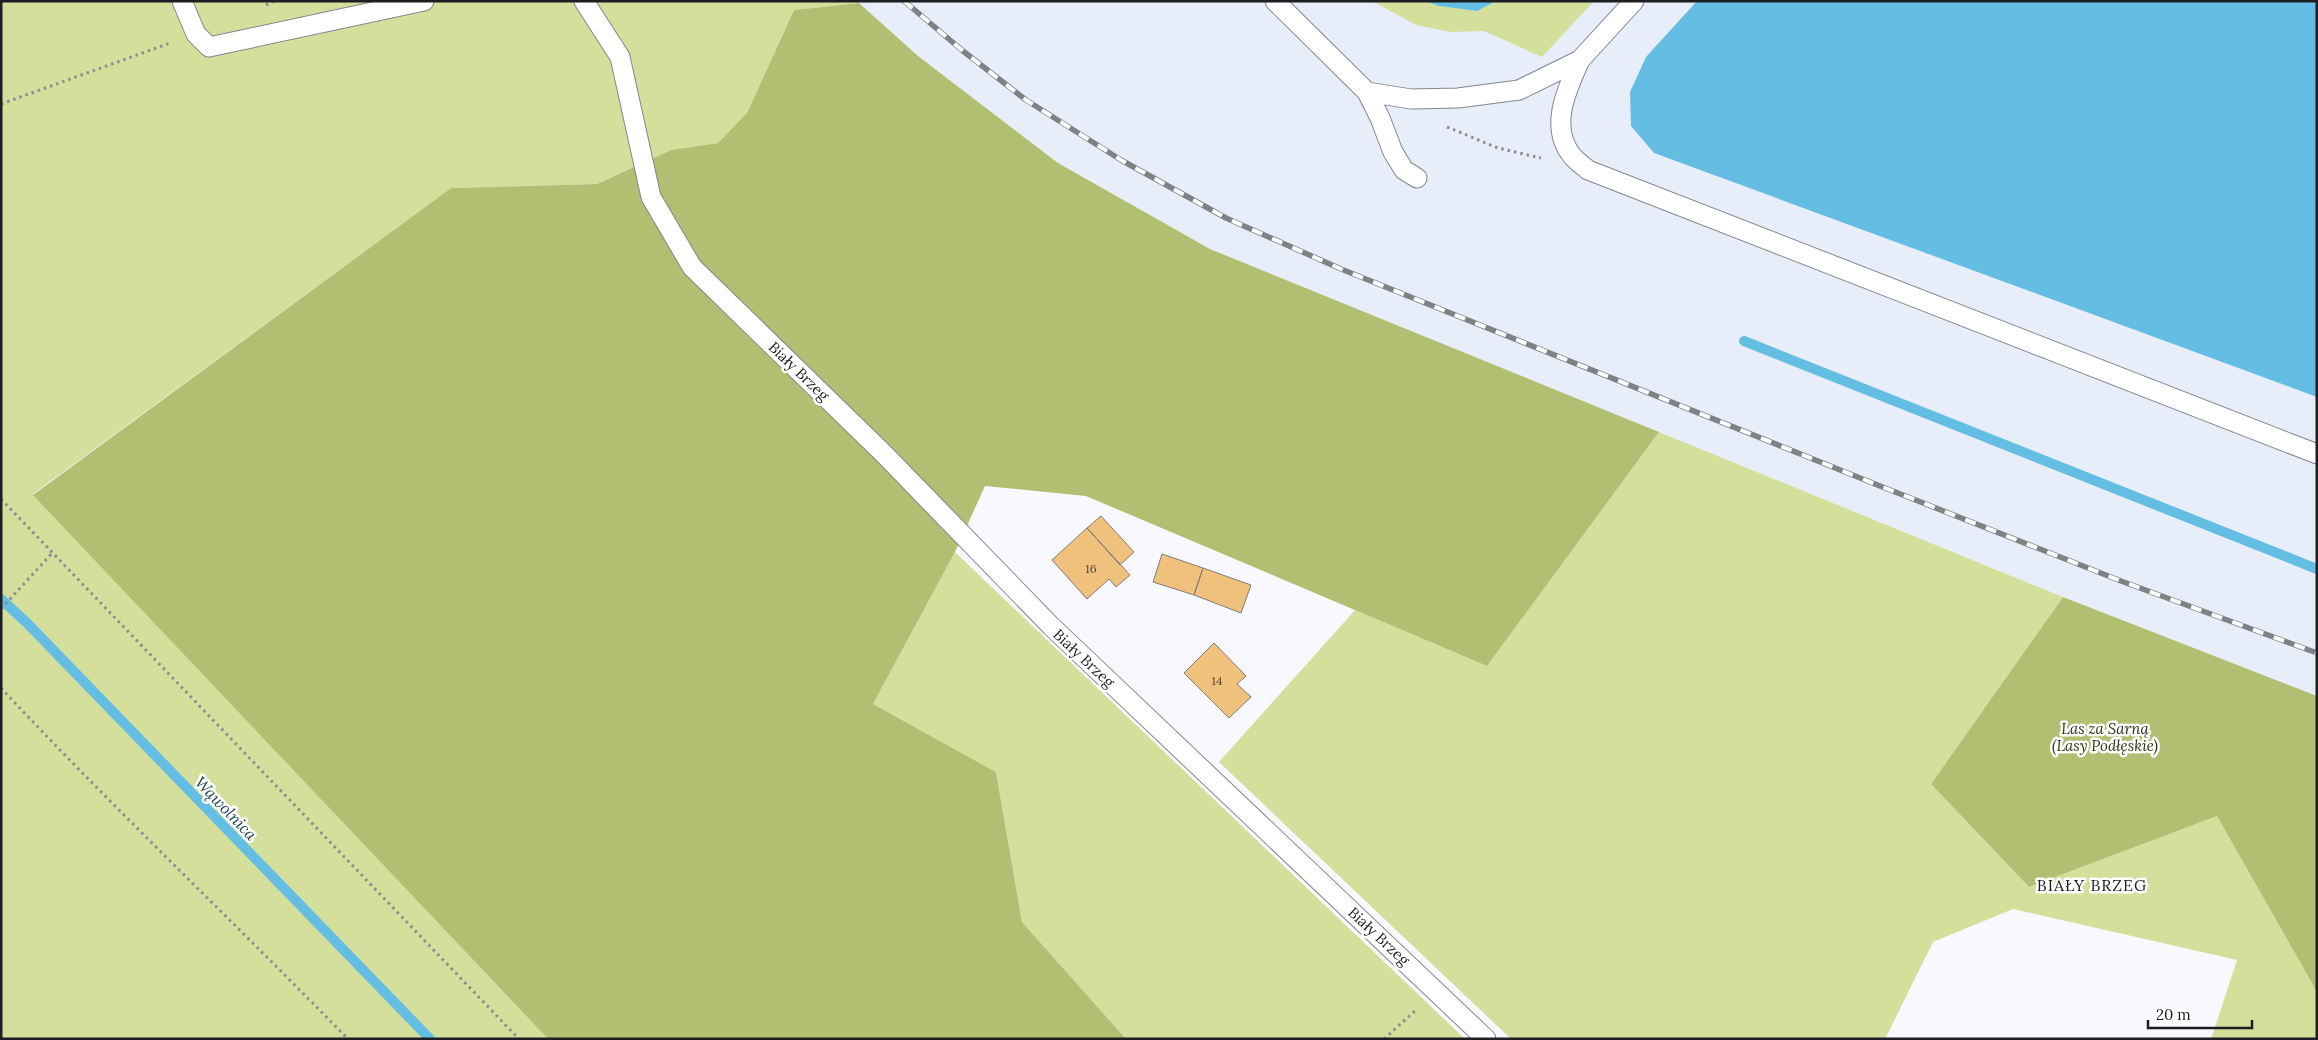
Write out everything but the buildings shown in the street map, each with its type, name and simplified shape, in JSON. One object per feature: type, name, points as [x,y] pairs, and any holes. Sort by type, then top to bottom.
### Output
[{"type":"lane","points":[[182,1],[196,34],[209,47],[424,1]]},
{"type":"lane","name":"Biały Brzeg","points":[[584,1],[620,57],[652,197],[692,267],[884,454],[1051,626],[1486,1039]]},
{"type":"lane","points":[[1275,1],[1367,92],[1380,118],[1393,152],[1404,170],[1417,178]]},
{"type":"lane","points":[[1634,1],[1580,60],[1566,91],[1560,117],[1565,142],[1572,156],[1588,170],[2317,454]]},
{"type":"lane","points":[[1367,92],[1420,99],[1458,98],[1519,90],[1580,60]]},
{"type":"path","points":[[1,104],[196,34]]},
{"type":"path","points":[[1444,126],[1498,148],[1588,170]]},
{"type":"path","points":[[1,499],[518,1039]]},
{"type":"path","points":[[1,609],[53,552]]},
{"type":"path","points":[[1,688],[156,847],[348,1039]]},
{"type":"path","points":[[1384,1039],[1437,992]]},
{"type":"shaded area","points":[[857,1],[2317,1],[2317,696],[2063,597],[1210,249],[1058,163],[918,56]]},
{"type":"green space","points":[[1,1],[857,1],[859,3],[794,10],[747,113],[718,143],[671,150],[597,184],[451,188],[33,494],[548,1039],[1,1039]]},
{"type":"green space","points":[[1372,1],[1425,1],[1439,6],[1477,11],[1496,1],[1594,1],[1542,57],[1484,31],[1451,32],[1416,25]]},
{"type":"green space","points":[[859,3],[918,56],[1058,163],[1210,249],[1659,432],[1487,666],[1086,496],[985,486],[955,552],[873,704],[996,772],[1022,922],[1126,1039],[548,1039],[33,495],[451,188],[597,184],[671,150],[718,143],[747,113],[794,10]]},
{"type":"green space","points":[[1659,432],[2063,597],[1931,784],[2029,887],[2217,816],[2317,992],[2317,1039],[2211,1039],[2237,960],[2013,909],[1933,942],[1885,1039],[1511,1039],[1219,762],[1355,610],[1487,666]]},
{"type":"green space","points":[[955,552],[1465,1039],[1126,1039],[1022,922],[996,772],[873,704]]},
{"type":"green space","name":"Las za Sarną (Lasy Podłęskie)","points":[[2063,597],[2317,696],[2317,992],[2217,816],[2029,887],[1931,784]]},
{"type":"water","points":[[1425,1],[1496,1],[1477,11],[1439,6]]},
{"type":"water","points":[[1697,1],[2317,1],[2317,397],[1654,153],[1631,126],[1630,92],[1646,57]]},
{"type":"waterway","points":[[1744,341],[2317,569]]},
{"type":"waterway","name":"Wąwolnica","points":[[1,599],[27,623],[430,1039]]},
{"type":"railway","points":[[904,1],[963,51],[1026,100],[1121,160],[1226,218],[1341,269],[1875,484],[2121,581],[2317,653]]},
{"type":"district","name":"BIAŁY BRZEG","points":[[2092,885]]}]
